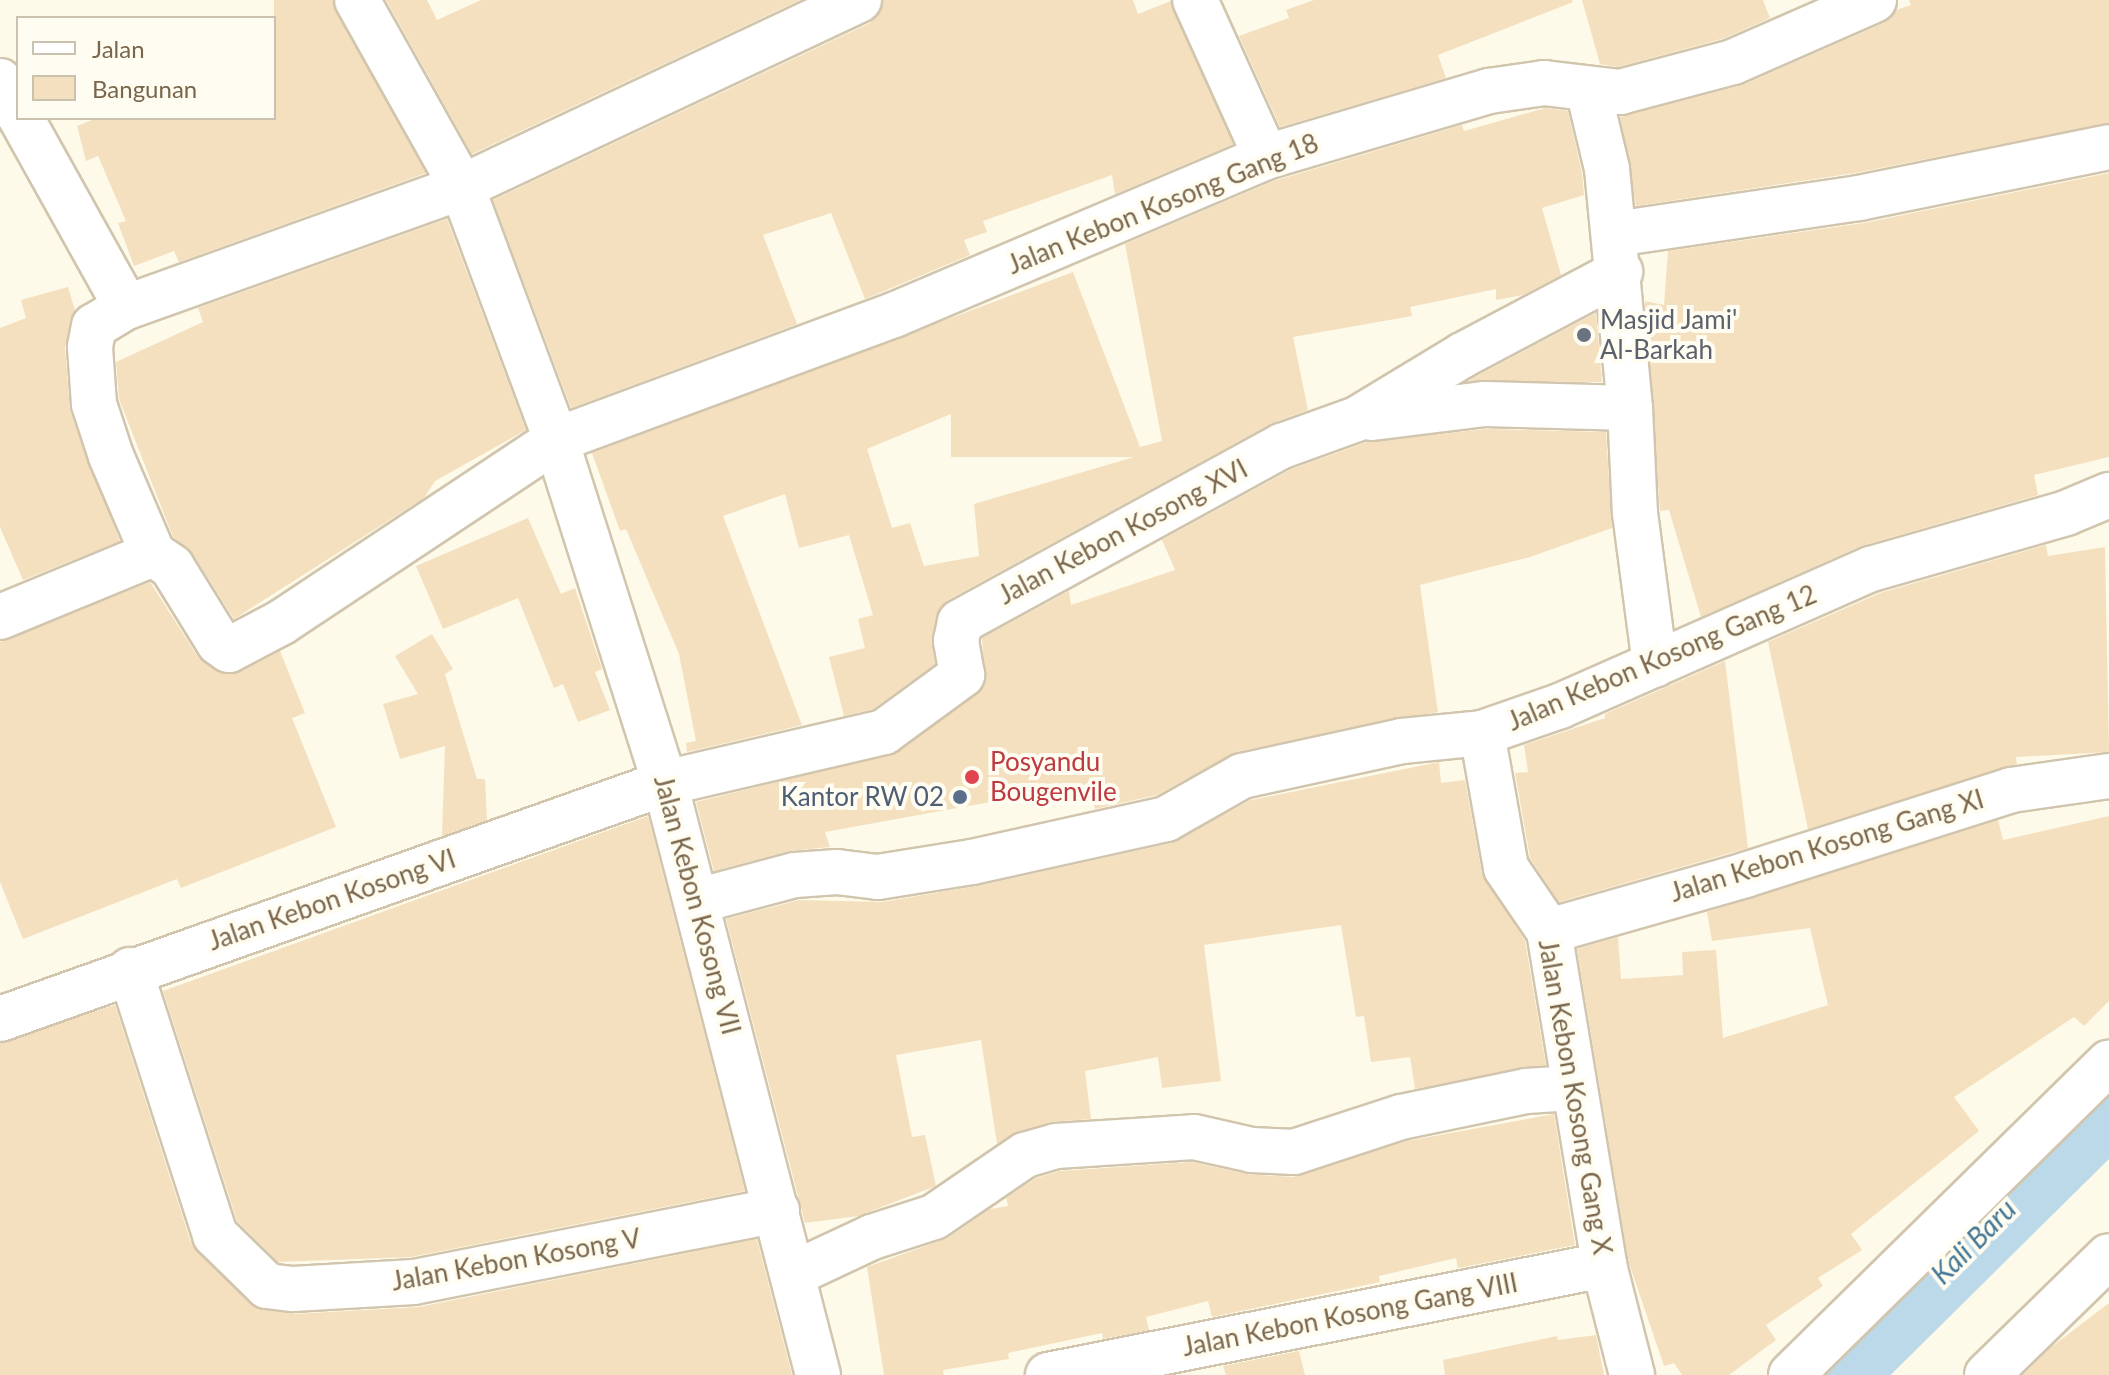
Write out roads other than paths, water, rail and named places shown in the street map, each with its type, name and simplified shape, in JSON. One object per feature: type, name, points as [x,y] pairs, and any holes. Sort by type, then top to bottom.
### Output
[{"type":"street","name":"Jalan Kebon Kosong VII","points":[[357,0],[462,187],[556,440],[665,783],[818,1375]]},
{"type":"street","points":[[0,617],[153,554],[94,404],[94,326],[126,307],[462,187],[859,0]]},
{"type":"street","points":[[1195,0],[1266,157]]},
{"type":"street","name":"Jalan Kebon Kosong Gang 18","points":[[153,554],[172,567],[219,643],[229,650],[282,622],[556,440],[894,315],[1266,157],[1489,91],[1544,83],[1620,92],[1733,62],[1874,0]]},
{"type":"street","points":[[0,81],[16,110]]},
{"type":"street","points":[[1588,89],[1600,127],[1618,253],[1635,513],[1655,665]]},
{"type":"street","points":[[21,120],[126,307]]},
{"type":"street","points":[[1618,253],[1859,198],[2109,147]]},
{"type":"street","name":"Jalan Kebon Kosong XVI","points":[[665,783],[884,732],[962,675],[956,641],[960,622],[1282,446],[1357,419],[1463,355],[1524,328],[1618,253]]},
{"type":"street","points":[[1357,419],[1485,404],[1630,408]]},
{"type":"street","name":"Jalan Kebon Kosong Gang 12","points":[[697,901],[795,875],[837,872],[878,877],[972,862],[1166,819],[1242,776],[1402,741],[1482,733],[1655,665],[1871,569],[2066,513],[2109,495]]},
{"type":"street","name":"Jalan Kebon Kosong Gang X","points":[[1482,733],[1506,868],[1525,903],[1549,931],[1604,1265],[1632,1375]]},
{"type":"street","name":"Jalan Kebon Kosong Gang XI","points":[[1549,931],[1745,875],[2011,790],[2109,776]]},
{"type":"street","name":"Jalan Kebon Kosong VI","points":[[0,1019],[130,970],[665,783]]},
{"type":"street","name":"Jalan Kebon Kosong V","points":[[130,970],[215,1235],[267,1286],[293,1289],[414,1282],[777,1210]]},
{"type":"street","points":[[1791,1375],[2109,1062]]},
{"type":"street","points":[[793,1274],[872,1237],[934,1217],[1025,1155],[1056,1146],[1194,1137],[1252,1150],[1294,1152],[1401,1117],[1499,1096],[1573,1088]]},
{"type":"street","points":[[1987,1375],[2109,1256]]},
{"type":"street","name":"Jalan Kebon Kosong Gang VIII","points":[[1048,1375],[1097,1370],[1604,1265]]},
{"type":"waterway","name":"Kali Baru","points":[[1838,1375],[2109,1107]]},
{"type":"place","name":"Masjid Jami' Al-Barkah","points":[[1584,335]]},
{"type":"place","name":"Posyandu Bougenvile","points":[[972,777]]},
{"type":"place","name":"Kantor RW 02","points":[[960,797]]}]
